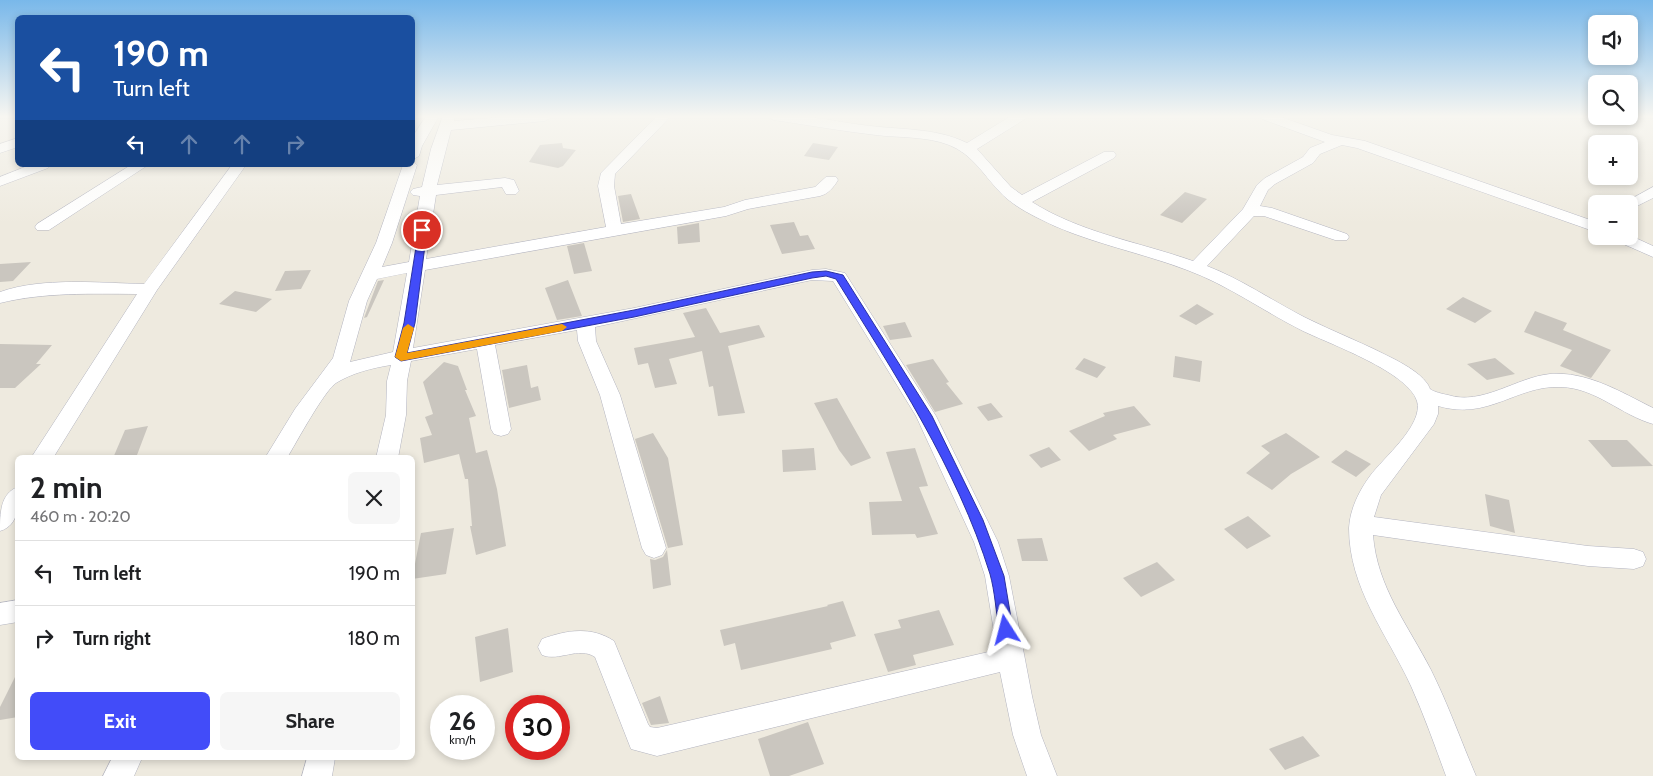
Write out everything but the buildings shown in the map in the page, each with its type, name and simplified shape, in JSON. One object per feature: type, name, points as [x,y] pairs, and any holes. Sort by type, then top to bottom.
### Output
[{"type":"street","points":[[388,455],[396,415],[397,381],[418,267],[424,212],[437,152]]},
{"type":"street","points":[[614,229],[606,186],[608,173],[630,152]]},
{"type":"street","points":[[971,152],[1005,188],[1021,202],[1044,216],[1063,224],[1196,267],[1244,290],[1300,323],[1401,371],[1426,395],[1452,403],[1467,404],[1543,382],[1560,380],[1594,388],[1653,417]]},
{"type":"street","points":[[1196,267],[1250,212],[1262,188],[1270,181],[1308,160],[1313,152]]},
{"type":"street","points":[[1384,152],[1588,223]]},
{"type":"street","points":[[1021,202],[1109,156]]},
{"type":"street","points":[[0,182],[37,167]]},
{"type":"street","points":[[43,227],[138,167]]},
{"type":"street","points":[[44,455],[149,289],[238,167]]},
{"type":"street","points":[[352,362],[351,322],[384,243],[409,167]]},
{"type":"street","points":[[370,275],[614,229],[726,211],[746,205],[820,192],[831,180]]},
{"type":"street","points":[[401,193],[505,182],[509,183],[511,191]]},
{"type":"street","points":[[1638,200],[1653,192]]},
{"type":"street","points":[[1250,212],[1266,211],[1341,237]]},
{"type":"street","points":[[1638,245],[1653,252]]},
{"type":"street","points":[[278,455],[302,414],[330,378],[352,362],[401,357],[586,323],[812,275],[826,274],[842,279],[926,416],[976,520],[997,576],[1027,735],[1042,776]]},
{"type":"street","points":[[0,298],[7,293],[28,291],[149,289]]},
{"type":"street","points":[[586,323],[587,341],[610,395],[654,548]]},
{"type":"street","points":[[485,342],[501,429]]},
{"type":"street","points":[[1426,395],[1429,412],[1422,426],[1380,480],[1365,504],[1361,524],[1364,561],[1369,582],[1421,678],[1461,776]]},
{"type":"street","points":[[0,522],[15,500]]},
{"type":"street","points":[[1361,524],[1588,556],[1634,559]]},
{"type":"street","points":[[0,614],[15,612]]},
{"type":"street","points":[[551,647],[588,640],[594,641],[605,649],[637,732],[641,738],[657,742],[1011,658]]},
{"type":"street","points":[[317,776],[321,760]]},
{"type":"slow traffic","points":[[408,328],[401,357],[562,327]]},
{"type":"route","points":[[422,230],[409,323],[401,357],[634,314],[812,275],[835,275],[842,279],[926,416],[976,520],[986,542],[997,576],[1006,630]]}]
